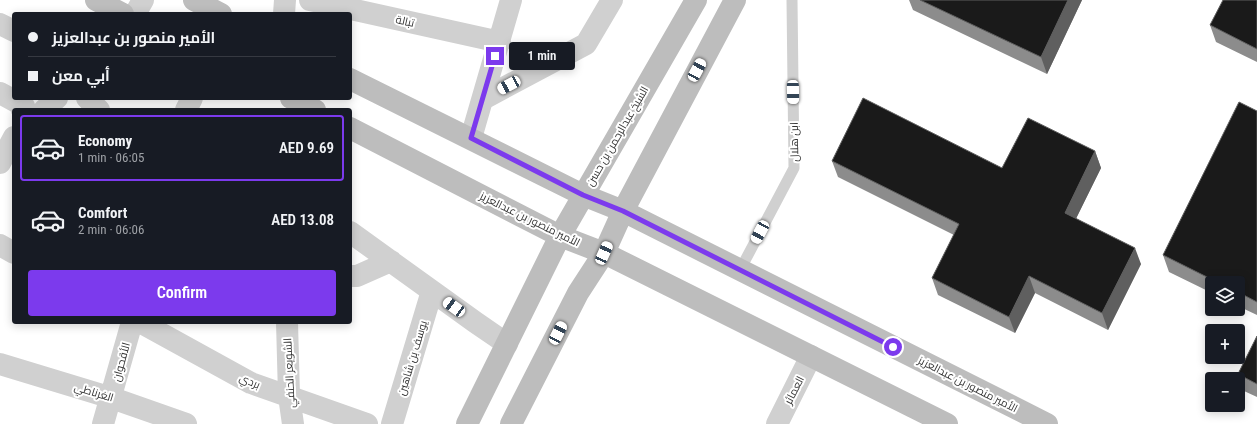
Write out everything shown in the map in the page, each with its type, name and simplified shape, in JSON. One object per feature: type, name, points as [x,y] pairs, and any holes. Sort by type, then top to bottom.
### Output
[{"type":"street","points":[[96,0],[119,12]]},
{"type":"street","points":[[136,12],[143,0]]},
{"type":"street","points":[[194,0],[217,12]]},
{"type":"street","points":[[284,12],[285,0]]},
{"type":"street","name":"تبالة","points":[[310,0],[500,42]]},
{"type":"street","points":[[471,138],[511,0]]},
{"type":"street","points":[[483,99],[586,44],[612,0]]},
{"type":"street","name":"الشيخ عبدالرحمن بن حسن","points":[[467,424],[560,236],[696,0]]},
{"type":"street","points":[[511,424],[578,294],[604,253],[623,211],[735,0]]},
{"type":"street","points":[[0,24],[12,30]]},
{"type":"street","name":"الأمير منصور بن عبدالعزيز","points":[[352,80],[583,195],[623,211],[1047,424]]},
{"type":"street","points":[[0,93],[12,100]]},
{"type":"street","points":[[13,100],[24,106],[23,108]]},
{"type":"street","points":[[46,108],[55,100]]},
{"type":"street","points":[[90,100],[97,108]]},
{"type":"street","points":[[295,100],[311,108]]},
{"type":"street","name":"الأمير منصور بن عبدالعزيز","points":[[352,129],[560,236],[604,253],[948,424]]},
{"type":"street","points":[[0,162],[12,140]]},
{"type":"street","points":[[352,233],[507,344]]},
{"type":"street","points":[[0,245],[12,252]]},
{"type":"street","points":[[352,276],[357,276],[391,261]]},
{"type":"street","name":"يوسف بن شاهين","points":[[392,424],[432,291]]},
{"type":"street","name":"الأقحوان","points":[[104,424],[131,324]]},
{"type":"street","name":"بردي","points":[[144,324],[251,383],[367,424]]},
{"type":"street","name":"الشويعر الحنفي","points":[[287,324],[289,396],[292,424]]},
{"type":"street","name":"العمائر","points":[[777,424],[811,356]]},
{"type":"street","name":"الغرناطي","points":[[0,364],[112,398],[186,424]]},
{"type":"lane","name":"ابن هلال","points":[[740,270],[794,168],[792,0]]},
{"type":"building","points":[[920,0],[1068,0],[1041,57]]},
{"type":"building","points":[[1223,0],[1257,0],[1257,49],[1210,25]]},
{"type":"building","points":[[863,98],[1002,168],[1028,118],[1095,151],[1065,213],[1135,248],[1102,313],[1029,276],[1009,317],[932,278],[959,224],[832,161]]},
{"type":"building","points":[[1239,102],[1257,111],[1257,302],[1245,296],[1245,276],[1205,276],[1163,255]]},
{"type":"building","points":[[1257,336],[1257,384],[1245,378],[1245,372],[1239,372],[1243,364],[1245,364],[1245,360]]},
{"type":"route","points":[[495,56],[471,138],[583,195],[623,211],[893,347]]}]
